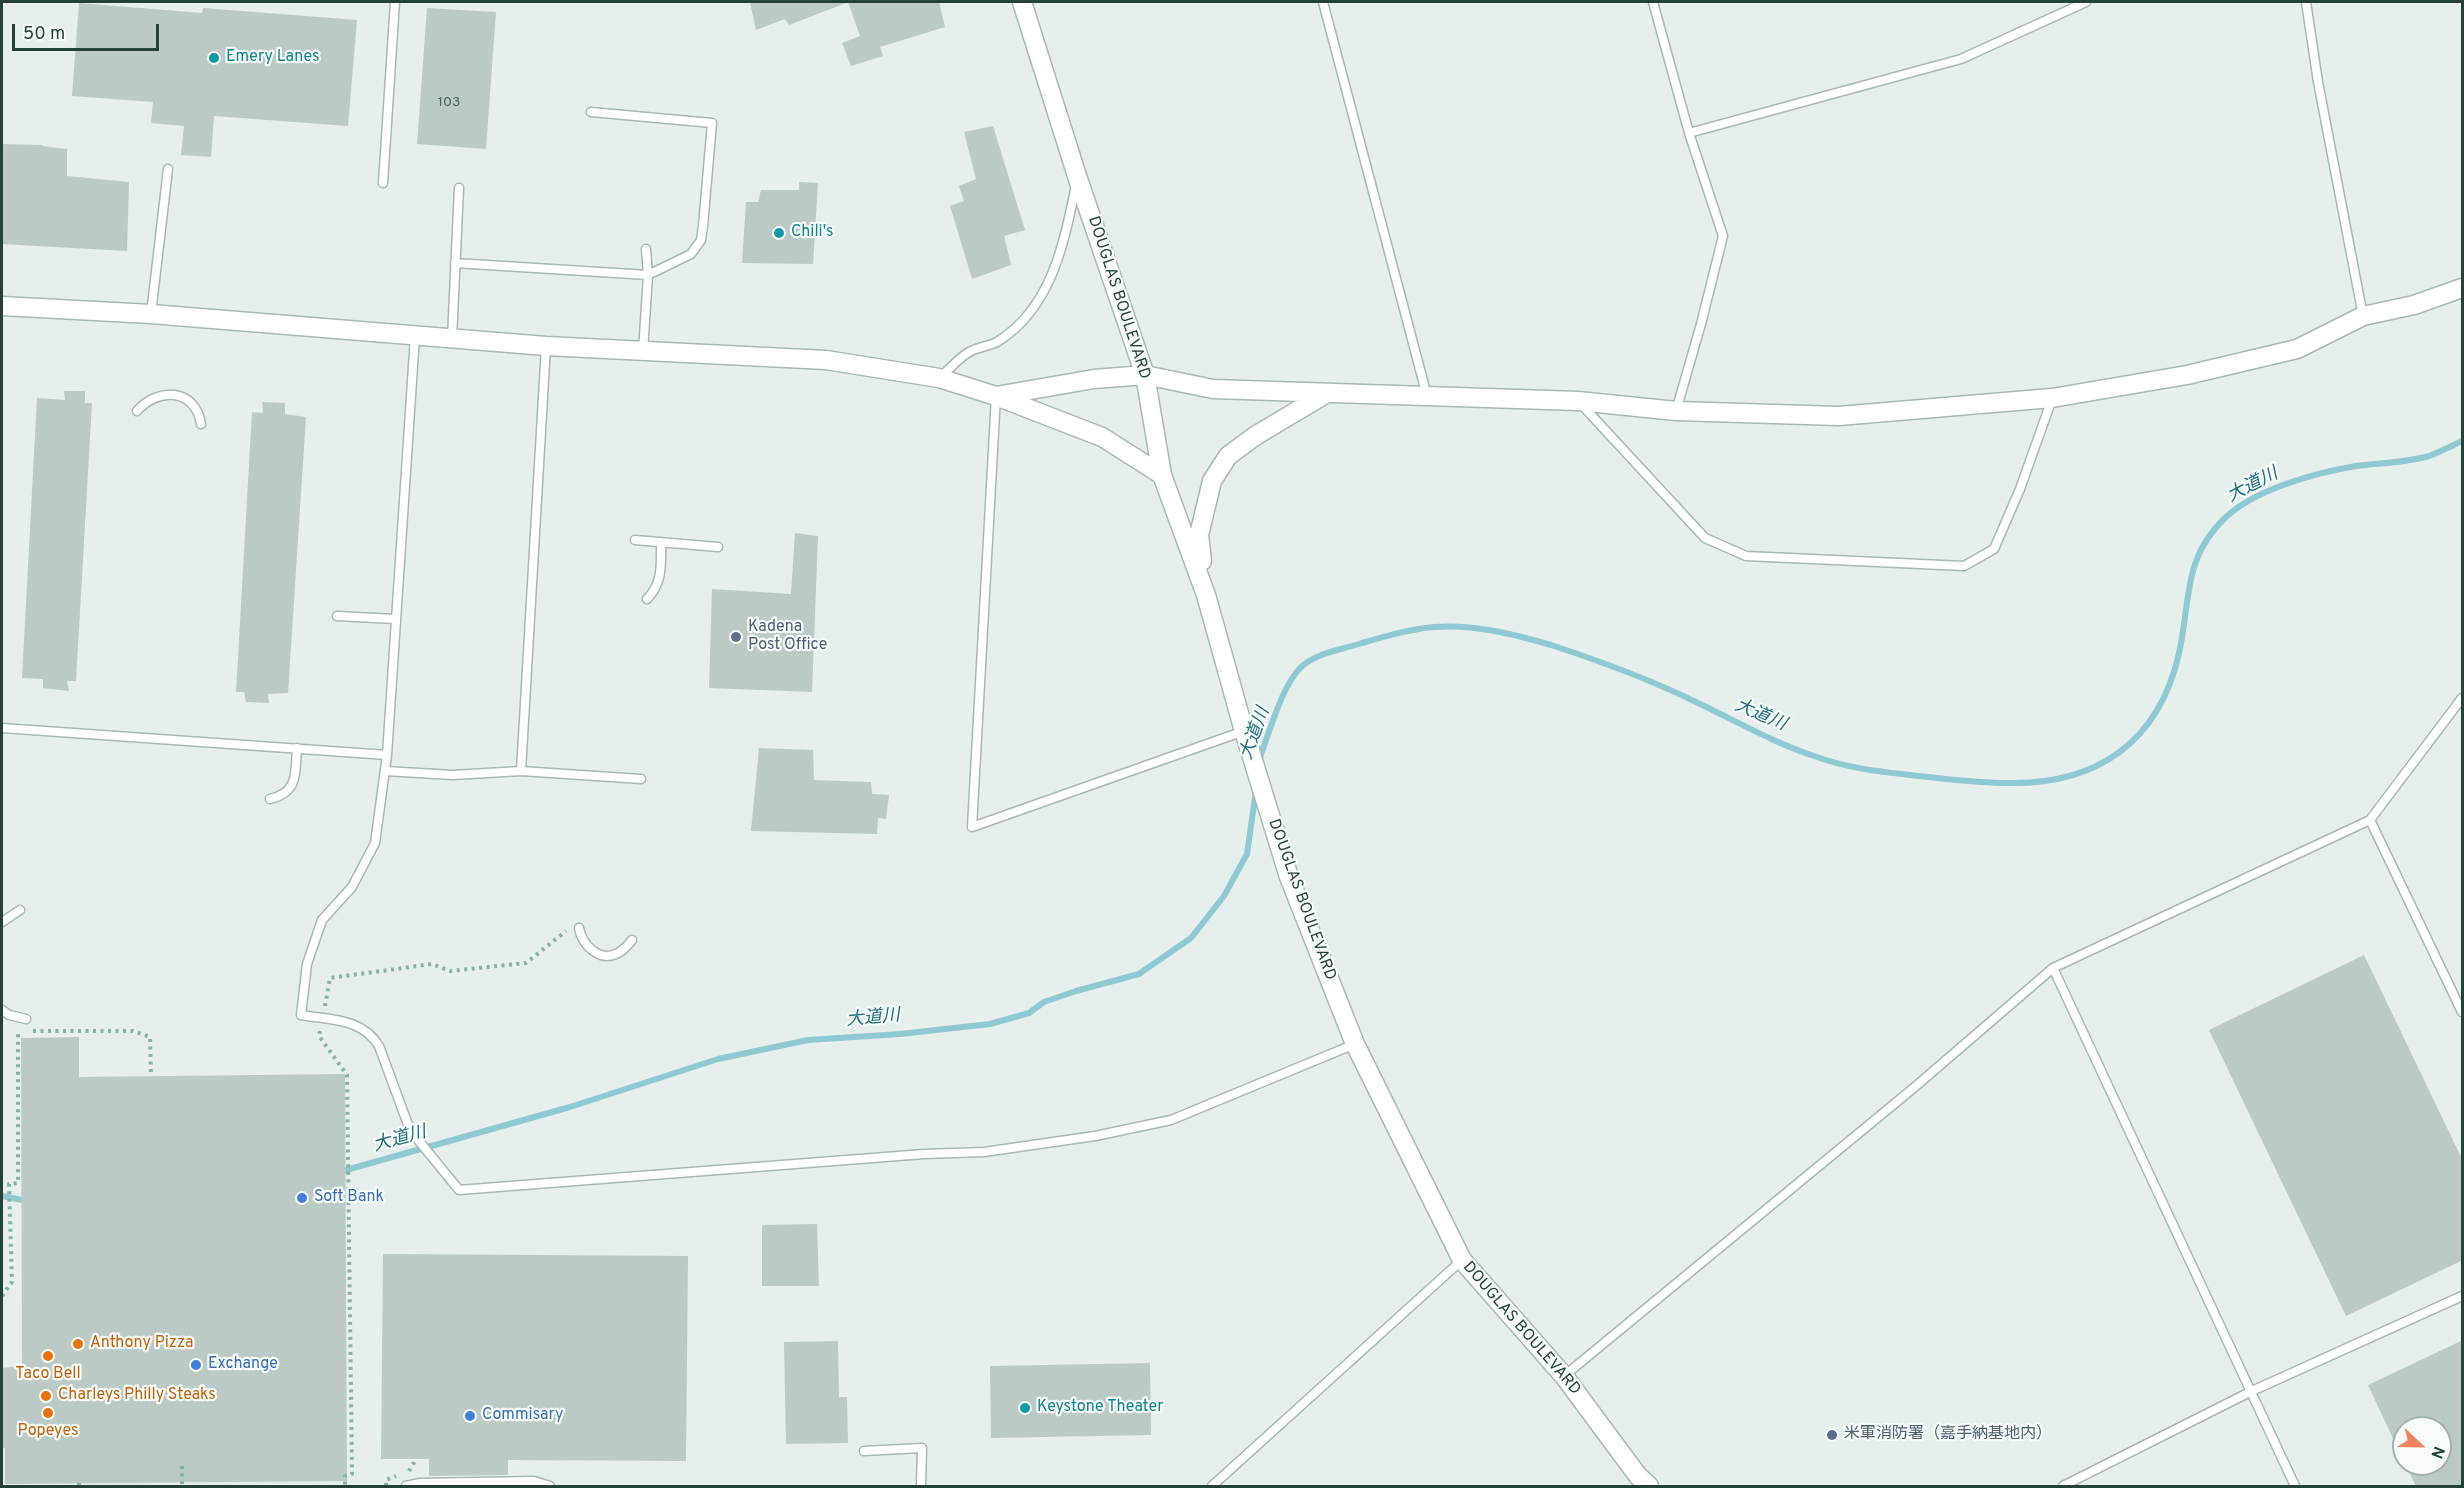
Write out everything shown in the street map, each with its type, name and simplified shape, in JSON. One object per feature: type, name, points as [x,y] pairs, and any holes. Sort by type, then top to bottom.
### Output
[{"type":"street","name":"DOUGLAS BOULEVARD","points":[[1022,2],[1078,179],[1145,375],[1162,475],[1206,595],[1244,731],[1289,878],[1355,1044],[1462,1260],[1564,1376],[1644,1483]]},
{"type":"street","points":[[996,396],[1094,379],[1145,375],[1213,389],[1578,401],[1676,411],[1839,416],[2052,398],[2187,375],[2297,349],[2363,316],[2414,305],[2463,288]]},
{"type":"street","points":[[2,306],[151,314],[546,346],[826,360],[939,378],[996,396],[1102,437],[1162,475]]},
{"type":"street","points":[[1206,595],[1199,535],[1212,481],[1228,456],[1255,436],[1327,393]]},
{"type":"lane","points":[[383,183],[395,2]]},
{"type":"lane","points":[[1323,2],[1427,396]]},
{"type":"lane","points":[[1653,2],[1689,133],[1723,236],[1676,411]]},
{"type":"lane","points":[[1689,133],[1961,59],[2086,2]]},
{"type":"lane","points":[[2306,2],[2318,82],[2363,316]]},
{"type":"lane","points":[[455,263],[648,275],[673,265],[691,254],[700,240],[712,123],[591,112]]},
{"type":"lane","points":[[151,314],[168,169]]},
{"type":"lane","points":[[939,378],[969,351],[996,342],[1032,310],[1048,285],[1058,262],[1078,179]]},
{"type":"lane","points":[[452,339],[459,188]]},
{"type":"lane","points":[[643,351],[648,275],[646,249]]},
{"type":"lane","points":[[415,336],[387,755],[375,843],[352,887],[322,920],[307,964],[301,1015],[352,1023],[372,1034],[379,1046],[410,1130],[459,1190],[924,1154],[984,1152],[1095,1136],[1171,1120],[1355,1044]]},
{"type":"lane","points":[[521,771],[546,346]]},
{"type":"lane","points":[[137,411],[146,401],[161,395],[183,397],[192,401],[199,412],[201,424]]},
{"type":"lane","points":[[996,396],[972,827],[1244,731]]},
{"type":"lane","points":[[1578,401],[1705,538],[1746,556],[1964,566],[1994,549],[2020,489],[2052,398]]},
{"type":"lane","points":[[635,540],[718,547]]},
{"type":"lane","points":[[647,598],[655,590],[660,575],[661,542]]},
{"type":"lane","points":[[337,616],[395,619]]},
{"type":"lane","points":[[1564,1376],[1916,1086],[2053,968],[2370,820],[2463,698]]},
{"type":"lane","points":[[2,728],[387,755]]},
{"type":"lane","points":[[270,799],[283,796],[291,787],[295,776],[297,748]]},
{"type":"lane","points":[[385,771],[453,775],[521,771],[641,779]]},
{"type":"lane","points":[[2370,820],[2463,1012]]},
{"type":"lane","points":[[2,922],[20,910]]},
{"type":"lane","points":[[575,928],[581,940],[591,950],[606,956],[616,955],[632,940]]},
{"type":"lane","points":[[2053,968],[2295,1486]]},
{"type":"lane","points":[[2,1010],[9,1015],[22,1018]]},
{"type":"lane","points":[[1212,1486],[1462,1260]]},
{"type":"lane","points":[[2063,1486],[2252,1391],[2463,1296]]},
{"type":"lane","points":[[864,1451],[922,1448],[921,1486]]},
{"type":"lane","points":[[406,1486],[420,1483],[534,1481],[550,1486]]},
{"type":"path","points":[[345,1486],[345,1476],[352,1474],[347,1075],[319,1036],[330,978],[432,964],[450,970],[526,963],[575,928]]},
{"type":"path","points":[[2,1296],[12,1282],[9,1184],[18,1183],[18,1031],[22,1018]]},
{"type":"path","points":[[10,1027],[18,1031],[133,1031],[150,1037],[151,1076]]},
{"type":"path","points":[[182,1466],[183,1486]]},
{"type":"building","points":[[750,2],[846,3],[789,25],[785,19],[756,30]]},
{"type":"building","points":[[848,2],[939,2],[945,27],[880,47],[883,56],[851,66],[842,43],[860,36]]},
{"type":"building","name":"Emery Lanes","points":[[79,3],[202,13],[203,8],[357,20],[348,126],[214,116],[211,157],[181,155],[184,126],[151,123],[153,102],[72,96]]},
{"type":"building","points":[[427,8],[496,12],[486,149],[417,144]]},
{"type":"building","points":[[993,126],[1025,230],[1004,236],[1011,265],[972,279],[950,206],[964,201],[959,186],[976,179],[964,132]]},
{"type":"building","points":[[2,144],[42,145],[67,149],[67,176],[129,182],[127,251],[2,244]]},
{"type":"building","name":"Chili's","points":[[799,182],[818,183],[813,264],[742,263],[746,202],[758,202],[761,190],[799,190]]},
{"type":"building","points":[[64,391],[85,391],[85,403],[92,403],[76,681],[67,681],[69,691],[43,688],[43,679],[22,678],[37,398],[65,400]]},
{"type":"building","points":[[262,402],[285,403],[285,414],[306,417],[288,693],[268,694],[269,703],[246,702],[244,692],[236,692],[252,412],[263,413]]},
{"type":"building","points":[[795,533],[818,536],[812,692],[709,688],[712,589],[791,594]]},
{"type":"building","points":[[759,748],[813,750],[814,780],[871,782],[872,794],[889,795],[886,819],[878,818],[877,834],[751,831]]},
{"type":"building","points":[[2364,955],[2463,1161],[2463,1260],[2346,1316],[2209,1030]]},
{"type":"building","points":[[79,1037],[79,1077],[345,1074],[347,1481],[5,1484],[5,1448],[2,1448],[2,1368],[22,1366],[21,1038]]},
{"type":"building","points":[[817,1224],[819,1286],[762,1286],[762,1225]]},
{"type":"building","points":[[383,1254],[688,1256],[686,1461],[508,1460],[508,1475],[429,1476],[429,1459],[381,1459]]},
{"type":"building","points":[[2463,1340],[2463,1486],[2416,1486],[2411,1476],[2452,1476],[2452,1416],[2392,1416],[2392,1436],[2368,1385]]},
{"type":"building","points":[[838,1341],[839,1397],[847,1397],[848,1443],[786,1444],[784,1342]]},
{"type":"building","points":[[1150,1363],[1151,1435],[991,1438],[990,1366]]},
{"type":"waterway","name":"大道川","points":[[1260,763],[1261,754],[1283,696],[1301,667],[1330,652],[1398,633],[1449,626],[1479,628],[1508,634],[1588,657],[1660,686],[1786,745],[1842,764],[1867,770],[1985,782],[2039,782],[2069,776],[2095,766],[2119,752],[2139,734],[2156,712],[2170,685],[2179,653],[2190,581],[2195,564],[2212,532],[2226,517],[2253,498],[2305,478],[2356,466],[2420,458],[2462,441]]},
{"type":"waterway","name":"大道川","points":[[339,1172],[570,1107],[718,1059],[808,1040],[900,1034],[990,1024],[1029,1013],[1044,1002],[1076,991],[1139,974],[1191,938],[1224,896],[1247,854],[1256,791]]},
{"type":"waterway","name":"大道川","points":[[2,1196],[27,1201]]},
{"type":"place","name":"Emery Lanes","points":[[214,58]]},
{"type":"place","name":"Chili's","points":[[779,233]]},
{"type":"place","name":"Kadena Post Office","points":[[736,637]]},
{"type":"place","name":"Soft Bank","points":[[302,1198]]},
{"type":"place","name":"Anthony Pizza","points":[[78,1344]]},
{"type":"place","name":"Taco Bell","points":[[48,1356]]},
{"type":"place","name":"Exchange","points":[[196,1365]]},
{"type":"place","name":"Charleys Philly Steaks","points":[[46,1396]]},
{"type":"place","name":"Keystone Theater","points":[[1025,1408]]},
{"type":"place","name":"Popeyes","points":[[48,1413]]},
{"type":"place","name":"Commisary","points":[[470,1416]]},
{"type":"place","name":"米軍消防署（嘉手納基地内）","points":[[1832,1435]]}]
